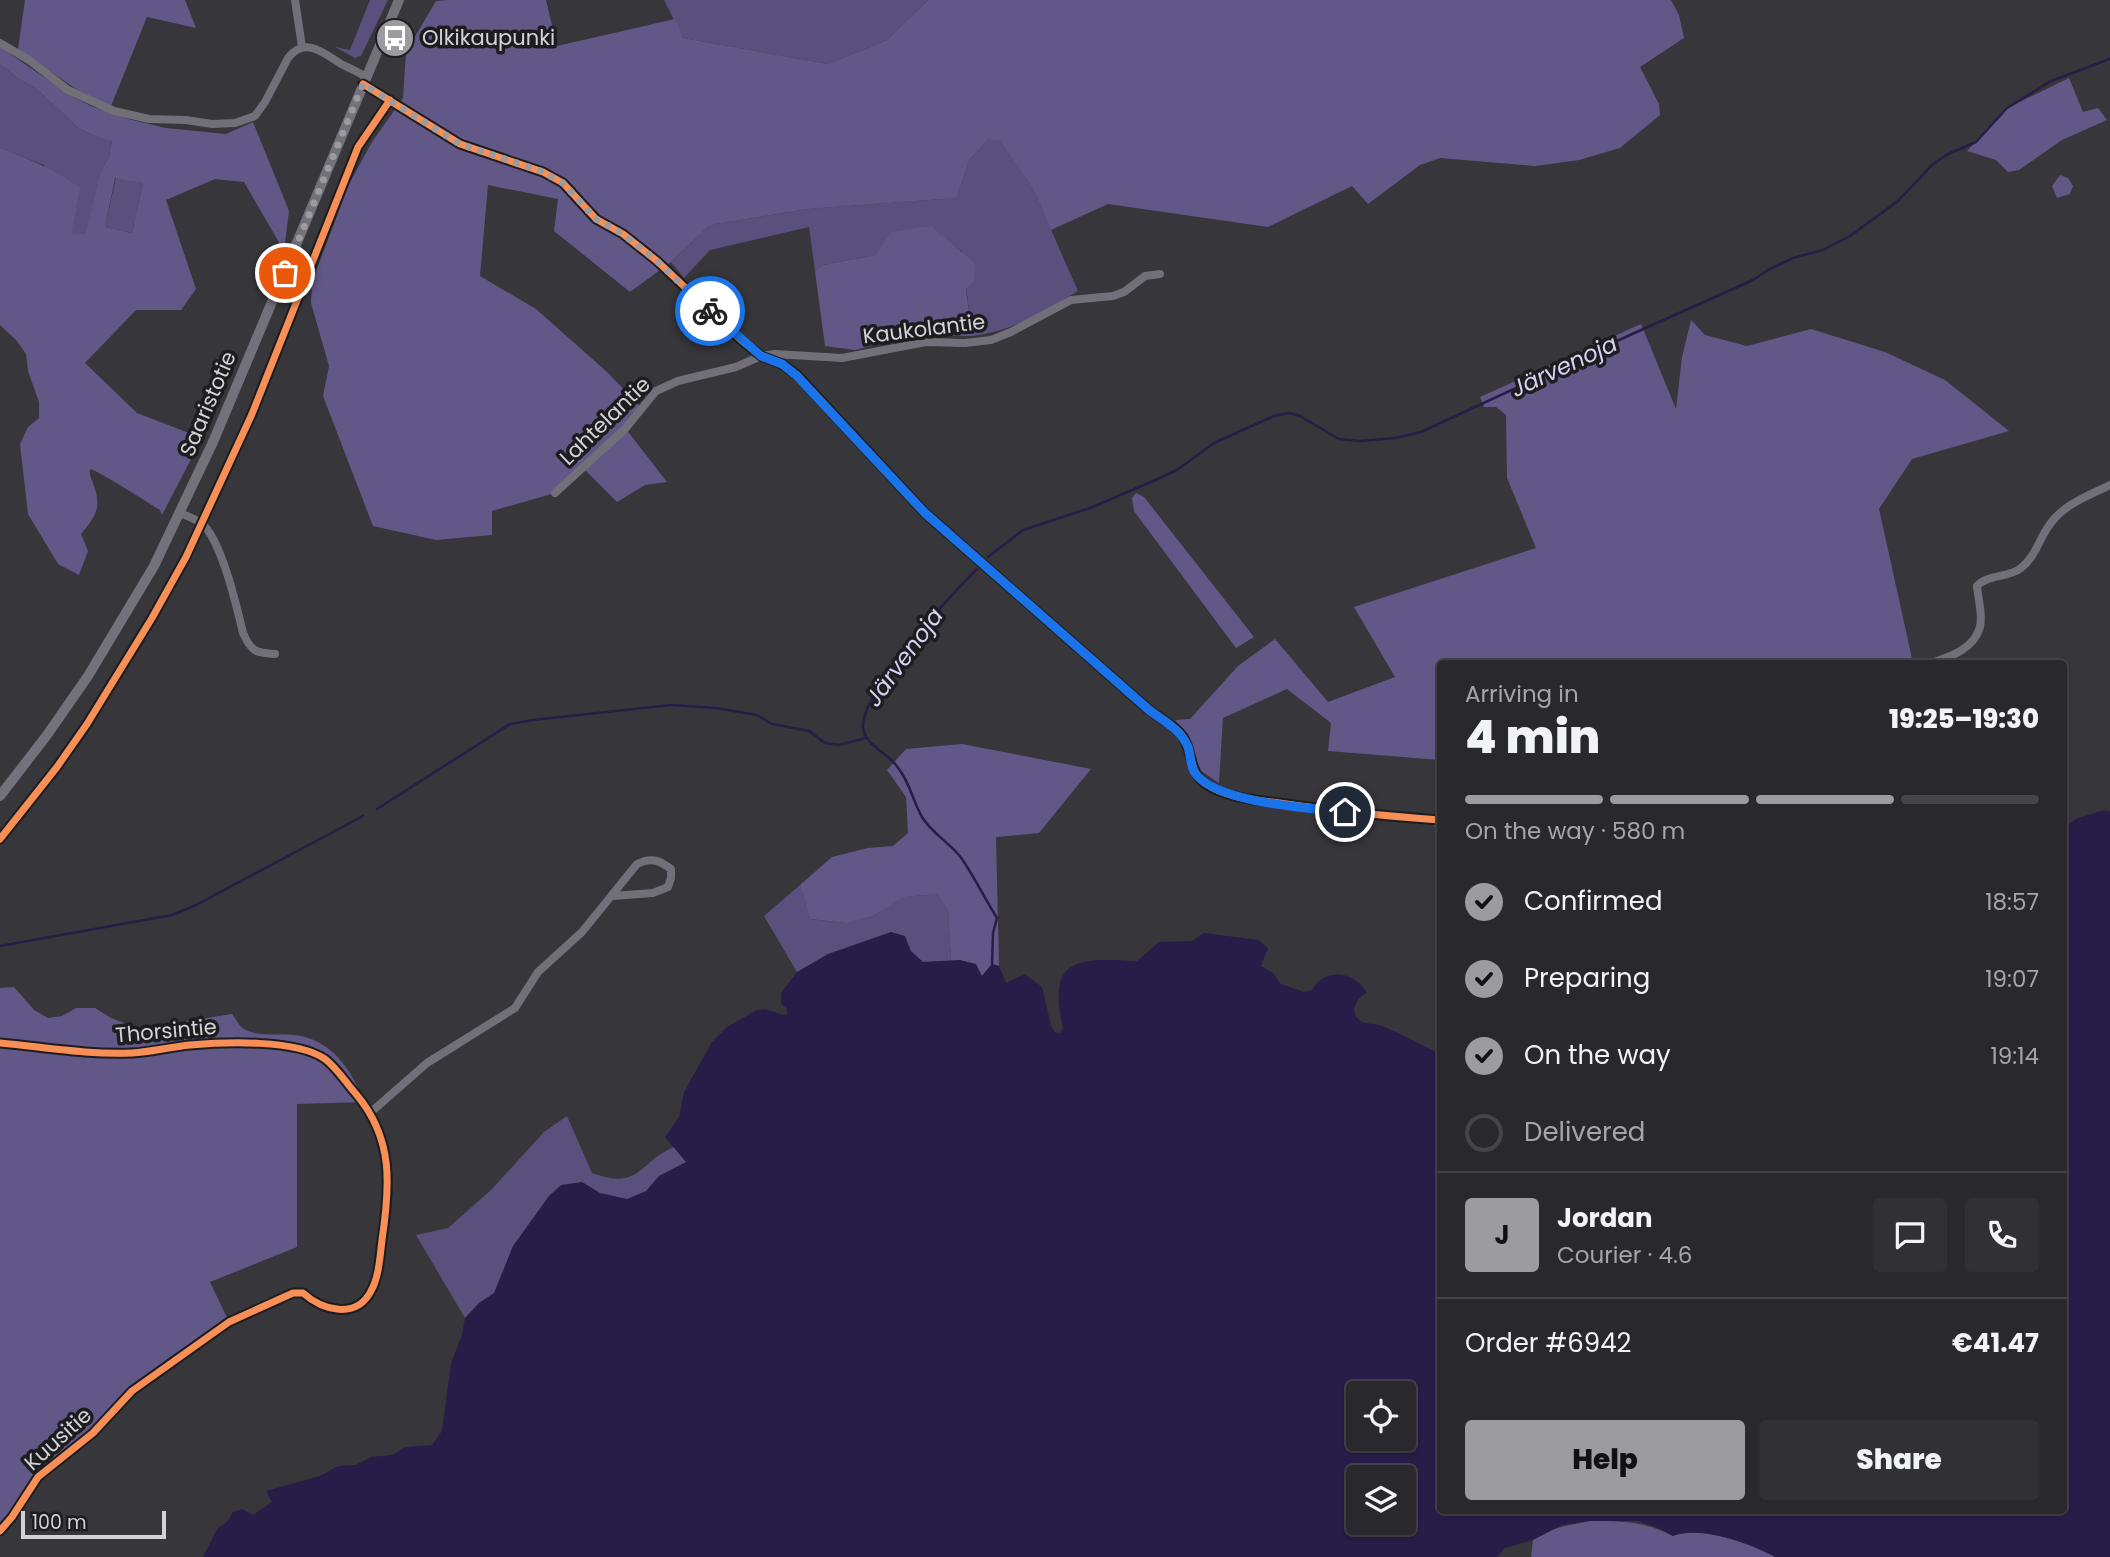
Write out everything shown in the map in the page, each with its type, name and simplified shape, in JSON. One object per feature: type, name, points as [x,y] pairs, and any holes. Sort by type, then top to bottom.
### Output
[{"type":"main road","name":"Saaristotie","points":[[0,796],[88,676],[154,566],[214,442],[399,0]]},
{"type":"street","points":[[295,0],[302,47]]},
{"type":"street","points":[[0,43],[29,60],[68,90],[114,111],[149,119],[225,124],[254,116],[265,102],[293,51],[302,47],[319,49],[460,144],[543,172],[563,183],[596,219],[623,234],[657,261],[741,340],[761,356],[782,364],[796,375],[925,513],[1149,710],[1181,734],[1188,748],[1193,771],[1204,783],[1218,791],[1264,801],[1437,821]]},
{"type":"street","name":"Kaukolantie","points":[[761,356],[789,354],[842,358],[926,342],[965,343],[990,340],[1011,332],[1071,300],[1113,296],[1124,292],[1145,276],[1160,274]]},
{"type":"street","name":"Lahtelantie","points":[[555,494],[625,429],[656,391],[703,373],[736,367],[761,356]]},
{"type":"street","points":[[1941,660],[1971,644],[1980,627],[1977,586],[1983,580],[2020,569],[2032,557],[2055,517],[2073,502],[2110,485]]},
{"type":"street","points":[[180,513],[202,524],[214,543],[222,560],[248,644],[257,653],[275,654]]},
{"type":"street","points":[[370,1113],[427,1063],[515,1008],[538,972],[582,932],[638,864],[655,860],[671,869],[668,887],[653,893],[612,896]]},
{"type":"street","name":"Thorsintie","points":[[0,1043],[100,1053],[226,1043],[292,1046],[323,1057],[370,1113],[386,1150],[388,1174],[387,1206],[372,1291],[365,1300],[353,1307],[339,1309],[327,1309],[314,1303],[303,1293],[293,1293],[229,1322],[218,1331]]},
{"type":"street","name":"Kuusitie","points":[[0,1531],[38,1477],[93,1433],[132,1391],[218,1331]]},
{"type":"shaded area","points":[[25,0],[185,0],[196,28],[147,17],[111,106],[76,89],[18,49]]},
{"type":"shaded area","points":[[370,0],[388,0],[361,56],[355,58],[335,47],[350,50]]},
{"type":"shaded area","points":[[546,0],[557,46],[675,19],[683,38],[828,64],[887,40],[928,0],[1671,0],[1679,15],[1684,38],[1640,67],[1659,104],[1660,115],[1620,148],[1579,160],[1535,166],[1440,158],[1420,165],[1368,204],[1352,186],[1268,227],[1108,204],[1051,230],[1033,189],[1000,140],[989,139],[970,159],[956,198],[807,209],[710,225],[671,262],[630,292],[554,231],[558,199],[488,185],[480,276],[536,309],[607,372],[642,408],[626,429],[667,482],[645,485],[617,502],[583,468],[555,493],[492,511],[492,535],[436,540],[373,526],[323,396],[329,366],[311,303],[312,282],[349,184],[372,142],[403,98],[406,52],[436,1]]},
{"type":"shaded area","points":[[664,0],[928,0],[887,40],[828,64],[683,38]]},
{"type":"shaded area","points":[[0,47],[73,97],[91,106],[166,128],[226,134],[253,122],[289,211],[284,251],[244,182],[215,179],[166,200],[196,289],[181,310],[136,310],[85,363],[137,413],[202,438],[162,515],[160,510],[90,469],[97,507],[81,534],[88,551],[79,575],[58,564],[28,514],[20,444],[28,427],[39,418],[39,402],[28,371],[26,354],[0,325],[0,148],[51,170],[80,188],[71,234],[86,234],[100,172],[109,157],[112,141],[77,127],[38,90],[0,64]],"holes":[[[115,178],[143,183],[132,233],[105,227]]]},
{"type":"shaded area","points":[[0,64],[38,90],[77,127],[112,140],[109,157],[100,172],[87,234],[71,234],[44,165],[0,148]]},
{"type":"shaded area","points":[[2069,78],[2083,112],[2098,108],[2107,120],[2062,140],[2019,170],[2008,172],[1996,160],[1967,151],[2007,108]]},
{"type":"shaded area","points":[[989,139],[1000,139],[1033,189],[1078,291],[1015,325],[972,336],[962,251],[944,240],[930,226],[876,255],[823,265],[815,271],[809,227],[710,250],[684,278],[671,262],[710,225],[807,209],[956,198],[970,159]]},
{"type":"shaded area","points":[[2060,175],[2068,178],[2073,186],[2070,194],[2057,198],[2052,186]]},
{"type":"shaded area","points":[[116,177],[143,183],[132,233],[105,227]]},
{"type":"shaded area","points":[[931,226],[975,263],[974,281],[966,289],[972,336],[913,335],[855,350],[825,346],[815,271],[823,265],[876,255],[891,232]]},
{"type":"shaded area","points":[[1691,320],[1705,335],[1747,346],[1811,329],[1885,352],[1945,380],[2009,431],[1912,459],[1879,509],[1912,660],[1437,660],[1437,760],[1328,751],[1331,723],[1287,689],[1223,718],[1219,783],[1201,771],[1184,730],[1175,720],[1190,719],[1238,666],[1275,639],[1328,702],[1395,677],[1354,607],[1536,548],[1507,478],[1506,415],[1496,407],[1484,407],[1480,397],[1641,324],[1676,409],[1682,357]]},
{"type":"shaded area","points":[[1136,493],[1144,497],[1254,637],[1236,648],[1134,511],[1132,498]]},
{"type":"shaded area","points":[[962,744],[1091,769],[1039,833],[996,837],[999,966],[992,964],[982,976],[960,960],[951,961],[948,910],[937,894],[904,897],[873,916],[847,923],[810,919],[800,885],[832,857],[868,848],[893,846],[908,833],[906,797],[887,770],[906,749]]},
{"type":"shaded area","points":[[1437,794],[1437,827],[1434,827]]},
{"type":"shaded area","points":[[2104,810],[2110,812],[2110,1557],[1775,1557],[1711,1534],[1684,1533],[1673,1536],[1637,1521],[1590,1521],[1562,1525],[1533,1540],[1505,1548],[1497,1557],[203,1557],[217,1529],[228,1521],[233,1512],[242,1509],[253,1515],[272,1502],[266,1491],[320,1476],[338,1466],[356,1465],[371,1457],[392,1455],[405,1447],[432,1445],[442,1431],[451,1363],[462,1335],[465,1318],[479,1303],[494,1293],[513,1246],[549,1196],[561,1185],[582,1182],[600,1193],[627,1199],[646,1191],[659,1176],[686,1162],[665,1137],[679,1117],[684,1092],[712,1042],[727,1027],[757,1010],[787,1014],[787,1009],[781,1003],[781,993],[797,972],[828,954],[891,932],[905,936],[911,951],[923,962],[960,960],[976,964],[982,976],[992,964],[999,966],[1006,983],[1025,974],[1042,987],[1051,1026],[1055,1032],[1060,1033],[1063,1029],[1059,988],[1063,975],[1071,967],[1097,960],[1137,961],[1159,942],[1192,941],[1204,933],[1258,940],[1268,948],[1261,966],[1273,973],[1281,984],[1304,992],[1312,990],[1324,978],[1332,975],[1348,976],[1367,993],[1356,1004],[1354,1012],[1360,1021],[1387,1028],[1437,1053],[1437,1514],[2067,1514],[2067,825],[2076,819]]},
{"type":"shaded area","points":[[800,885],[810,919],[846,923],[873,916],[903,897],[937,894],[948,910],[951,961],[923,962],[818,979],[797,972],[764,916]]},
{"type":"shaded area","points":[[14,987],[34,1010],[48,1018],[62,1016],[76,1008],[95,1008],[111,1018],[148,1032],[175,1023],[232,1014],[246,1030],[301,1036],[323,1045],[341,1060],[354,1080],[363,1102],[297,1104],[297,1247],[210,1282],[229,1322],[132,1391],[93,1433],[53,1463],[0,1531],[0,988]]},
{"type":"shaded area","points":[[567,1116],[592,1173],[608,1178],[630,1177],[674,1147],[707,1176],[489,1349],[465,1318],[416,1235],[448,1228],[491,1190],[544,1132]]},
{"type":"shaded area","points":[[1590,1521],[1633,1523],[1673,1536],[1684,1533],[1711,1534],[1753,1546],[1775,1557],[1531,1557],[1533,1540],[1541,1535],[1554,1529]]},
{"type":"waterway","name":"Järvenoja","points":[[988,557],[1023,530],[1090,508],[1151,482],[1177,470],[1214,443],[1274,416],[1289,413],[1300,416],[1339,439],[1360,441],[1396,438],[1421,432],[1753,280],[1793,258],[1823,250],[1850,236],[1898,201],[1931,166],[1946,155],[1976,142],[2007,108],[2051,81],[2110,59]]},
{"type":"waterway","name":"Järvenoja","points":[[977,569],[947,600],[892,667],[867,710],[863,726],[871,743],[901,771],[926,823],[962,859],[997,918],[993,933],[992,964]]},
{"type":"waterway","points":[[377,809],[510,724],[533,720],[671,705],[716,708],[757,715],[772,724],[809,731],[825,743],[839,745],[866,738]]},
{"type":"waterway","points":[[0,946],[172,915],[196,905],[363,816]]},
{"type":"cycle path","points":[[363,84],[460,144],[543,172],[563,183],[596,219],[623,234],[657,261],[741,340],[761,356],[782,364],[797,375],[925,513],[1149,710],[1180,733],[1196,773],[1206,784],[1222,792],[1251,799],[1339,811],[1437,820]]},
{"type":"cycle path","points":[[0,839],[87,724],[186,557],[252,414],[358,147],[390,100]]},
{"type":"cycle path","points":[[0,1043],[116,1053],[204,1044],[259,1043],[312,1053],[334,1067],[368,1111],[383,1146],[387,1182],[385,1220],[377,1273],[374,1285],[365,1300],[357,1306],[338,1309],[320,1304],[303,1293],[293,1293],[229,1322],[132,1391],[93,1433],[38,1477],[0,1531]]},
{"type":"way so far","points":[[285,273],[363,84],[460,144],[543,172],[563,183],[596,219],[623,234],[657,261],[710,311]]},
{"type":"place","name":"Olkikaupunki","points":[[395,38]]},
{"type":"route","points":[[710,311],[761,356],[782,364],[796,375],[925,513],[1149,710],[1181,734],[1188,748],[1193,771],[1204,783],[1218,791],[1237,796],[1345,812]]}]
